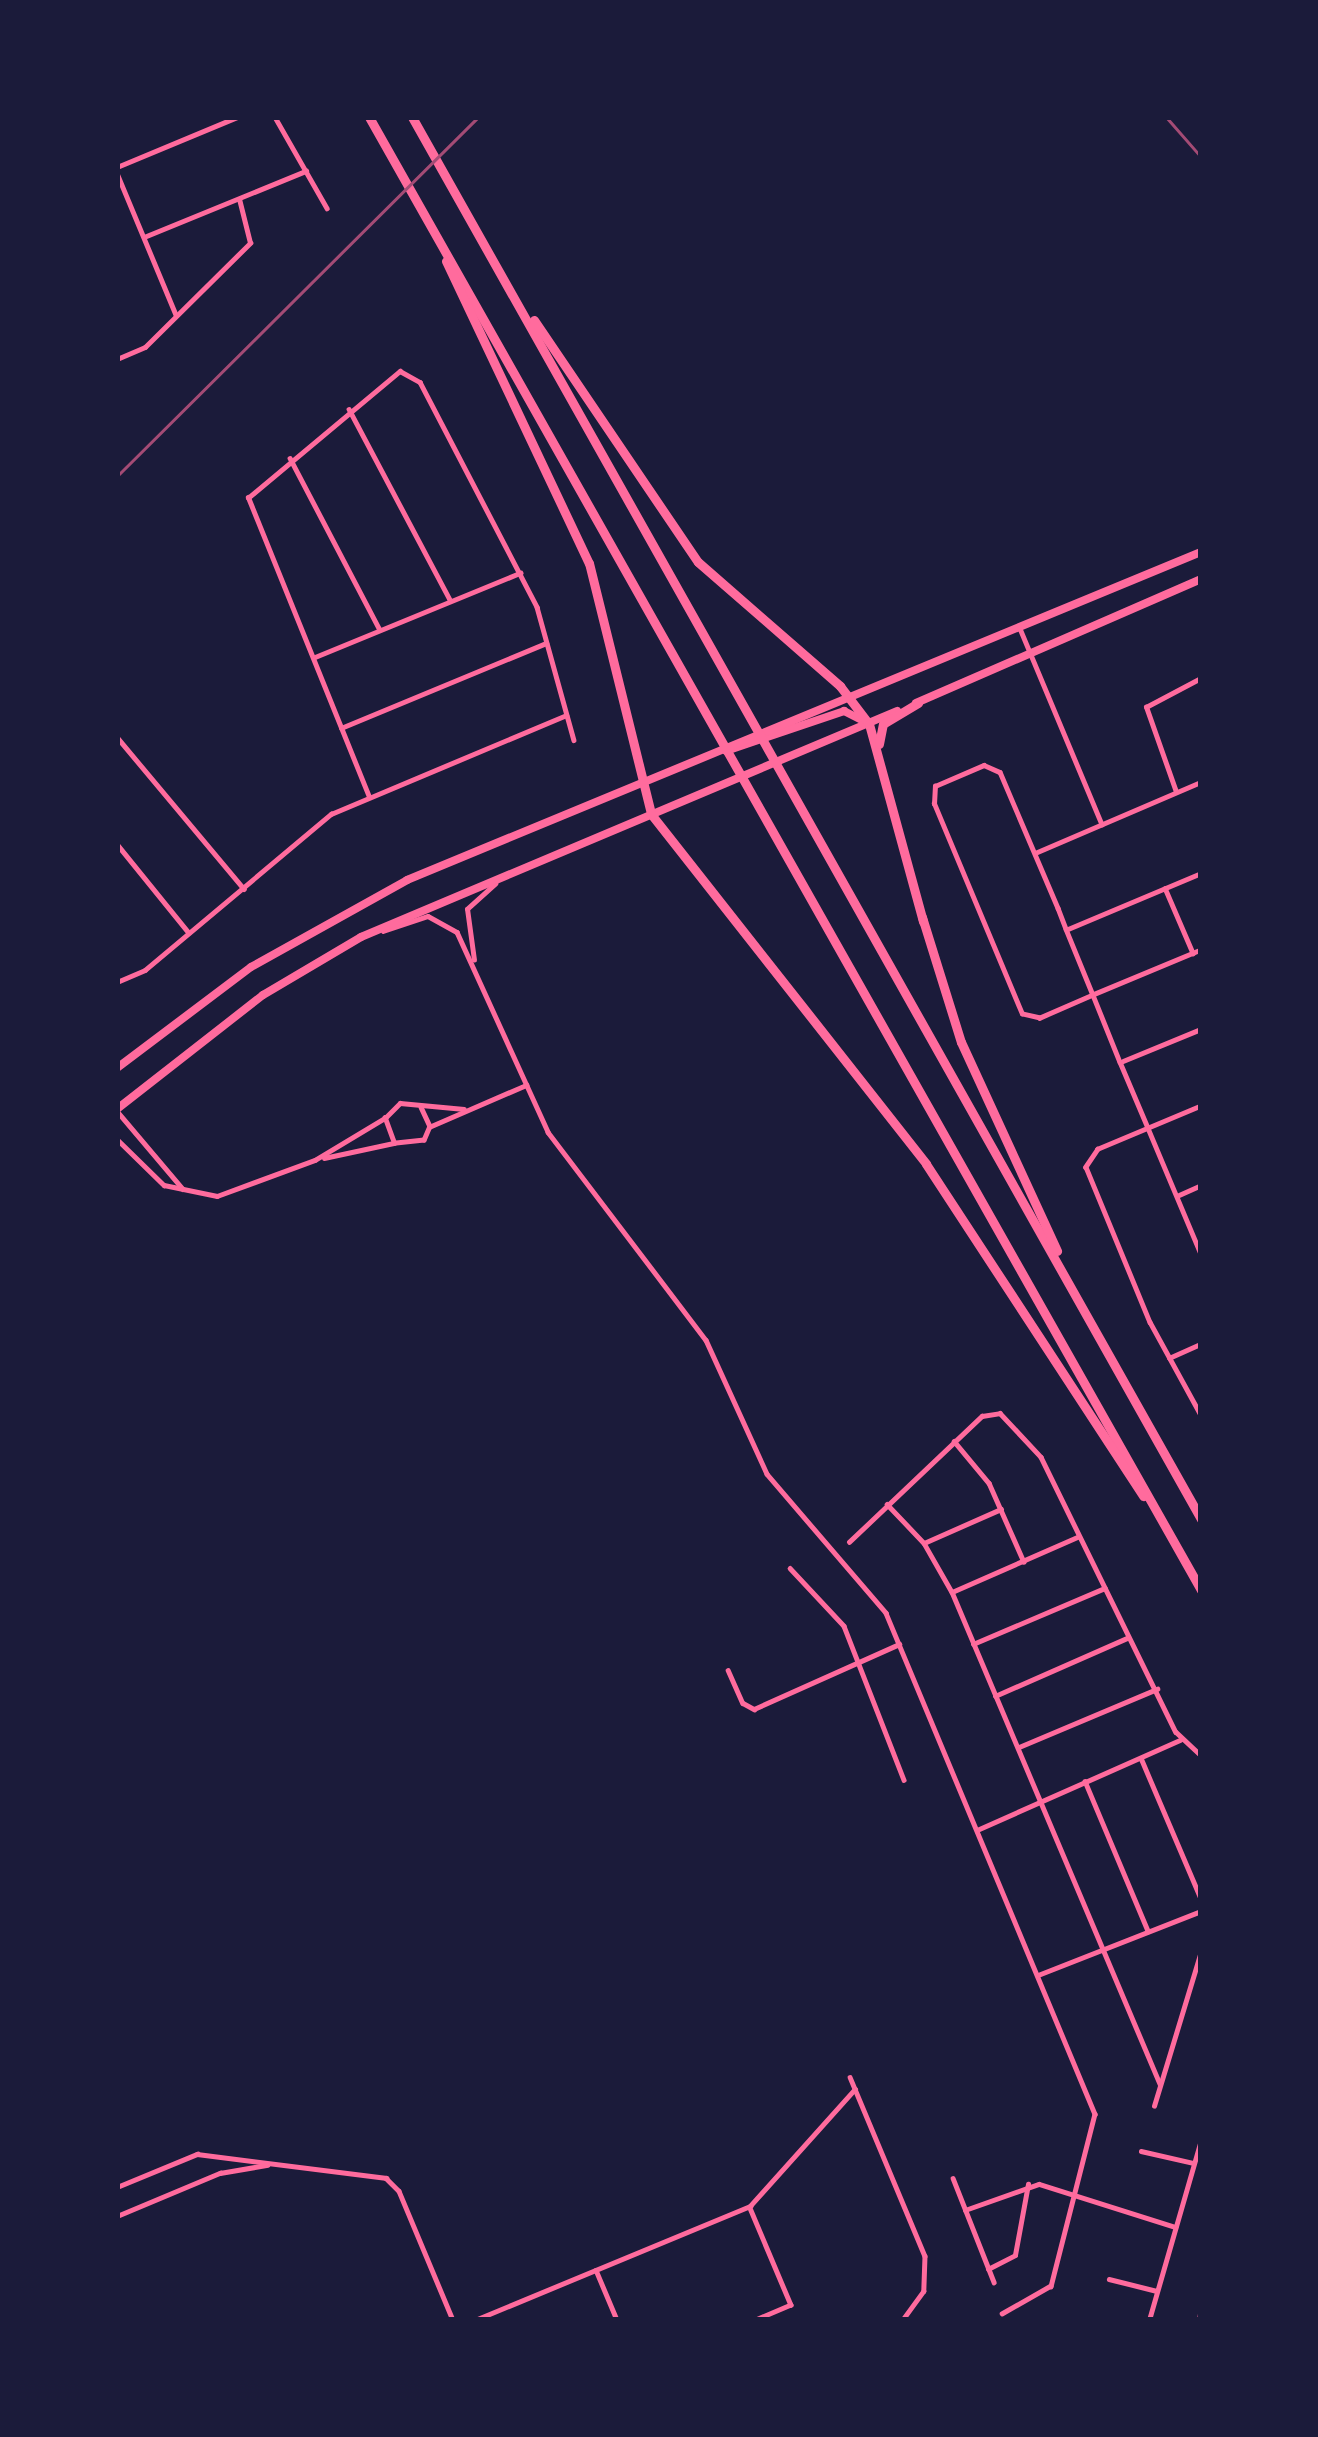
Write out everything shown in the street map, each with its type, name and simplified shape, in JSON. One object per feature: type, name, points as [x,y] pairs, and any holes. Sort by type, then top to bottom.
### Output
[{"type":"highway","points":[[369,117],[1201,1590]]},
{"type":"highway","points":[[412,117],[1201,1519]]},
{"type":"highway","points":[[437,236],[589,563],[617,658],[638,781],[651,814],[926,1165],[1161,1519]]},
{"type":"highway","points":[[488,250],[698,562],[849,696],[868,724],[961,1042],[1059,1262]]},
{"type":"highway","points":[[918,703],[883,724],[879,742],[923,922]]},
{"type":"main road","points":[[117,1068],[315,927],[638,781],[1201,552]]},
{"type":"main road","points":[[117,1110],[263,995],[361,938],[1031,656],[1201,579]]},
{"type":"main road","points":[[695,758],[844,711],[868,724]]},
{"type":"street","points":[[176,315],[117,170],[237,117]]},
{"type":"street","points":[[275,117],[327,208]]},
{"type":"street","points":[[144,238],[306,171]]},
{"type":"street","points":[[117,359],[146,347],[252,238],[239,199]]},
{"type":"street","points":[[369,796],[248,498],[394,374],[412,373],[520,572],[547,643],[574,740]]},
{"type":"street","points":[[350,409],[451,601]]},
{"type":"street","points":[[290,458],[380,630]]},
{"type":"street","points":[[312,658],[520,572]]},
{"type":"street","points":[[1018,626],[1102,824]]},
{"type":"street","points":[[341,728],[547,643]]},
{"type":"street","points":[[1176,793],[1146,707],[1201,678]]},
{"type":"street","points":[[117,982],[189,933],[331,814],[568,715]]},
{"type":"street","points":[[117,737],[244,889]]},
{"type":"street","points":[[1165,888],[1197,952],[1093,995],[1040,1018],[1022,1014],[934,804],[935,786],[992,764],[1035,853],[1093,995],[1120,1062],[1201,1254]]},
{"type":"street","points":[[1035,853],[1201,782]]},
{"type":"street","points":[[117,844],[189,933]]},
{"type":"street","points":[[475,963],[465,922],[472,899],[554,854]]},
{"type":"street","points":[[1066,929],[1201,873]]},
{"type":"street","points":[[361,938],[436,917],[452,925],[475,963],[548,1132],[706,1340],[766,1474],[879,1600],[1095,2114],[1078,2196],[1047,2293],[1002,2314]]},
{"type":"street","points":[[1120,1062],[1201,1029]]},
{"type":"street","points":[[315,1160],[394,1144],[418,1145],[429,1127],[526,1085]]},
{"type":"street","points":[[117,1139],[152,1177],[183,1189],[232,1194],[315,1160],[386,1118],[400,1103],[464,1109]]},
{"type":"street","points":[[1201,1106],[1097,1149],[1086,1167],[1168,1358],[1201,1415]]},
{"type":"street","points":[[421,1107],[429,1127]]},
{"type":"street","points":[[117,1110],[183,1189]]},
{"type":"street","points":[[386,1118],[394,1144]]},
{"type":"street","points":[[1176,1196],[1201,1185]]},
{"type":"street","points":[[1168,1358],[1201,1344]]},
{"type":"street","points":[[849,1542],[987,1412],[1004,1415],[1041,1456],[1180,1740],[1201,1755]]},
{"type":"street","points":[[954,1441],[1001,1509],[1024,1562]]},
{"type":"street","points":[[887,1504],[925,1543],[952,1592],[1160,2084]]},
{"type":"street","points":[[925,1543],[1001,1509]]},
{"type":"street","points":[[952,1592],[1077,1537]]},
{"type":"street","points":[[790,1568],[839,1618],[904,1780]]},
{"type":"street","points":[[973,1644],[1105,1588]]},
{"type":"street","points":[[995,1696],[1127,1638]]},
{"type":"street","points":[[728,1670],[750,1709],[899,1644]]},
{"type":"street","points":[[1017,1748],[1157,1689]]},
{"type":"street","points":[[977,1830],[1180,1740]]},
{"type":"street","points":[[1141,1758],[1201,1899]]},
{"type":"street","points":[[1085,1781],[1148,1931]]},
{"type":"street","points":[[1038,1975],[1201,1911]]},
{"type":"street","points":[[1154,2106],[1201,1951]]},
{"type":"street","points":[[850,2077],[927,2265],[924,2291],[903,2320]]},
{"type":"street","points":[[475,2320],[750,2206],[855,2089]]},
{"type":"street","points":[[1149,2320],[1201,2140]]},
{"type":"street","points":[[1141,2151],[1194,2163]]},
{"type":"street","points":[[117,2188],[197,2154],[394,2183],[453,2320]]},
{"type":"street","points":[[117,2216],[220,2173],[273,2165]]},
{"type":"street","points":[[953,2179],[994,2282]]},
{"type":"street","points":[[988,2269],[1015,2254],[1028,2184]]},
{"type":"street","points":[[965,2210],[1028,2184],[1175,2227]]},
{"type":"street","points":[[750,2206],[790,2305],[755,2320]]},
{"type":"street","points":[[596,2270],[616,2320]]},
{"type":"street","points":[[1109,2279],[1157,2291]]},
{"type":"street","points":[[1199,2320],[1201,2308]]},
{"type":"railway","points":[[117,476],[478,117]]},
{"type":"railway","points":[[1166,117],[1201,157]]}]
